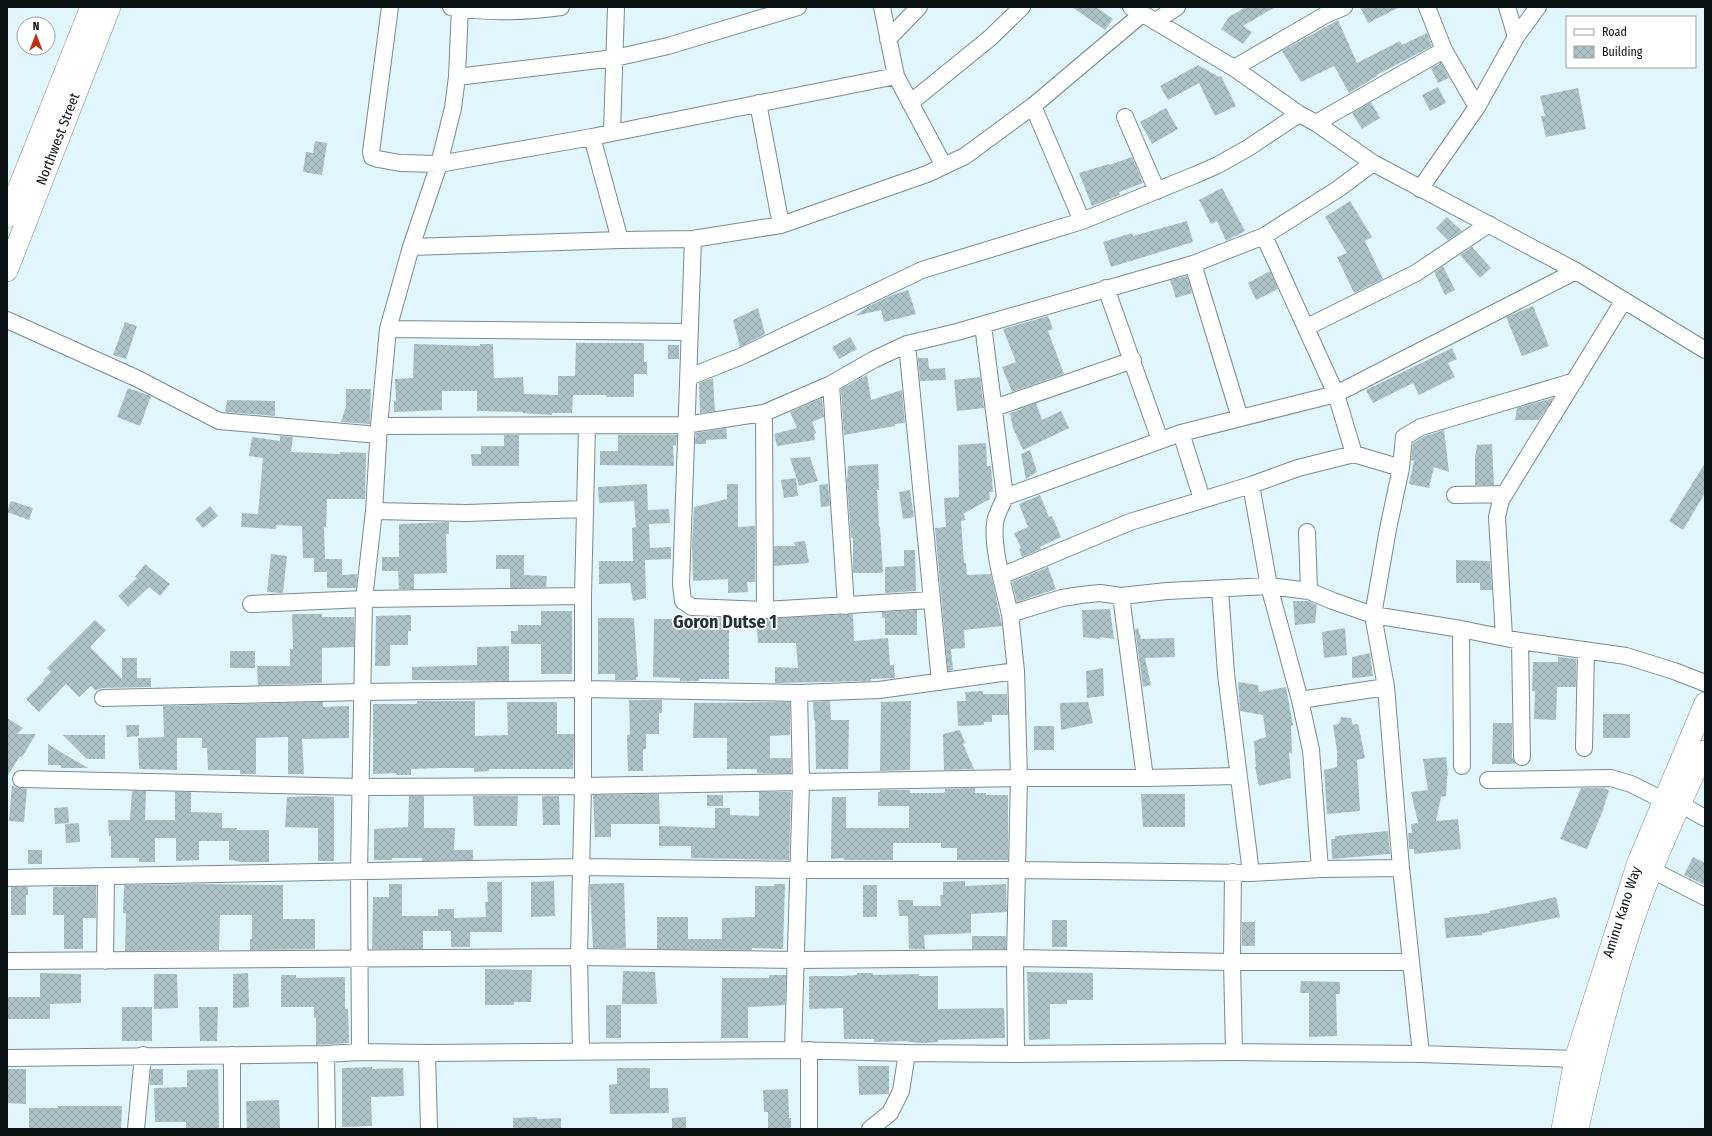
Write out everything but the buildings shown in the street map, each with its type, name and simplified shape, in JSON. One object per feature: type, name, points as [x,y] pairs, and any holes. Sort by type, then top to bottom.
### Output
[{"type":"main road","name":"Northwest Street","points":[[7,217],[91,7]]},
{"type":"main road","name":"Northwest Street","points":[[8,265],[110,7]]},
{"type":"main road","name":"Aminu Kano Way","points":[[1562,1129],[1584,1061],[1652,870],[1672,802],[1705,703]]},
{"type":"main road","name":"Aminu Kano Way","points":[[1578,1129],[1584,1061],[1638,862],[1672,802],[1705,751]]},
{"type":"street","points":[[390,7],[371,152],[372,157],[400,163],[439,164],[592,137],[896,76]]},
{"type":"street","points":[[360,1052],[359,872],[362,786],[364,599],[374,511],[379,430],[388,329],[411,247],[439,164],[453,108],[457,77],[457,8],[516,11],[542,10],[561,7]]},
{"type":"street","points":[[612,132],[616,7]]},
{"type":"street","points":[[457,77],[614,58],[668,46],[798,7]]},
{"type":"street","points":[[882,7],[896,76],[944,166]]},
{"type":"street","points":[[888,39],[919,7]]},
{"type":"street","points":[[910,103],[990,38],[1022,7]]},
{"type":"street","points":[[1156,21],[1177,7]]},
{"type":"street","points":[[1234,68],[1325,10],[1344,7]]},
{"type":"street","points":[[1427,7],[1444,50],[1477,107]]},
{"type":"street","points":[[1507,7],[1516,37]]},
{"type":"street","points":[[1420,188],[1477,107],[1516,37],[1538,7]]},
{"type":"street","points":[[411,247],[693,239],[781,225],[927,174],[965,156],[1033,106],[1136,10],[1234,68],[1299,114],[1316,123],[1373,163],[1576,271],[1705,350]]},
{"type":"street","points":[[1316,123],[1444,50]]},
{"type":"street","points":[[758,103],[781,225]]},
{"type":"street","points":[[1033,106],[1082,221]]},
{"type":"street","points":[[689,377],[742,356],[922,270],[1082,221],[1218,165],[1248,148],[1299,114]]},
{"type":"street","points":[[1125,117],[1157,191]]},
{"type":"street","points":[[592,137],[620,240]]},
{"type":"street","points":[[7,320],[136,378],[219,421],[379,430],[685,425],[764,413],[831,384],[873,360],[907,344],[983,325],[1106,288],[1193,264],[1264,236],[1338,190],[1373,163]]},
{"type":"street","points":[[1306,327],[1416,273],[1489,224]]},
{"type":"street","points":[[1264,236],[1336,394],[1354,454]]},
{"type":"street","points":[[693,239],[689,377],[685,425],[681,584],[683,602],[692,607],[765,610],[931,600]]},
{"type":"street","points":[[1193,264],[1240,418]]},
{"type":"street","points":[[1005,497],[1181,433],[1336,394],[1576,271]]},
{"type":"street","points":[[1106,288],[1133,360],[1160,440]]},
{"type":"street","points":[[1504,637],[1497,517],[1499,507],[1505,494],[1576,382],[1624,300]]},
{"type":"street","points":[[983,325],[1005,497],[995,522],[995,536],[1001,576],[1010,614],[1016,671],[1019,778],[1015,958],[1016,1054]]},
{"type":"street","points":[[388,329],[690,332]]},
{"type":"street","points":[[907,344],[940,682]]},
{"type":"street","points":[[994,408],[1133,360]]},
{"type":"street","points":[[1421,1054],[1401,868],[1386,687],[1373,615],[1388,529],[1401,468],[1404,437],[1421,427],[1576,382]]},
{"type":"street","points":[[831,384],[846,606]]},
{"type":"street","points":[[764,413],[765,610]]},
{"type":"street","points":[[581,1052],[579,957],[583,786],[583,596],[587,426]]},
{"type":"street","points":[[1181,433],[1202,499]]},
{"type":"street","points":[[1001,576],[1130,522],[1251,485],[1298,468],[1354,454],[1401,468]]},
{"type":"street","points":[[1251,485],[1269,586],[1300,700],[1311,750],[1320,869]]},
{"type":"street","points":[[1455,495],[1505,494]]},
{"type":"street","points":[[374,511],[467,513],[585,509]]},
{"type":"street","points":[[1306,532],[1309,590]]},
{"type":"street","points":[[1010,614],[1068,597],[1100,593],[1121,596],[1167,590],[1269,586],[1309,590],[1333,602],[1373,615],[1461,629],[1520,641],[1626,656],[1674,671],[1705,683]]},
{"type":"street","points":[[1220,589],[1226,674],[1251,873]]},
{"type":"street","points":[[251,604],[364,599],[583,596]]},
{"type":"street","points":[[1121,596],[1145,778]]},
{"type":"street","points":[[1461,629],[1462,766]]},
{"type":"street","points":[[1520,641],[1522,757]]},
{"type":"street","points":[[1584,748],[1586,650]]},
{"type":"street","points":[[103,698],[584,688],[799,693],[864,691],[1016,671]]},
{"type":"street","points":[[1300,700],[1386,687]]},
{"type":"street","points":[[793,1050],[801,783],[799,693]]},
{"type":"street","points":[[21,779],[362,786],[583,786],[1019,778],[1239,776]]},
{"type":"street","points":[[1488,780],[1611,778],[1631,784],[1705,818]]},
{"type":"street","points":[[7,878],[580,867],[1251,873],[1320,869],[1401,868]]},
{"type":"street","points":[[1652,870],[1705,897]]},
{"type":"street","points":[[1233,872],[1232,962],[1234,1052]]},
{"type":"street","points":[[105,961],[106,877]]},
{"type":"street","points":[[7,962],[579,957],[796,960],[1015,958],[1232,962],[1410,962]]},
{"type":"street","points":[[7,1058],[142,1055],[326,1054],[360,1052],[427,1053],[809,1050],[1016,1054],[1234,1052],[1421,1054],[1584,1061]]},
{"type":"street","points":[[809,1050],[809,1129]]},
{"type":"street","points":[[427,1053],[429,1129]]},
{"type":"street","points":[[870,1129],[890,1113],[901,1090],[907,1053]]},
{"type":"street","points":[[326,1054],[327,1129]]},
{"type":"street","points":[[136,1129],[142,1055]]},
{"type":"street","points":[[232,1055],[232,1129]]},
{"type":"district","name":"Goron Dutse 1","points":[[725,622]]}]
